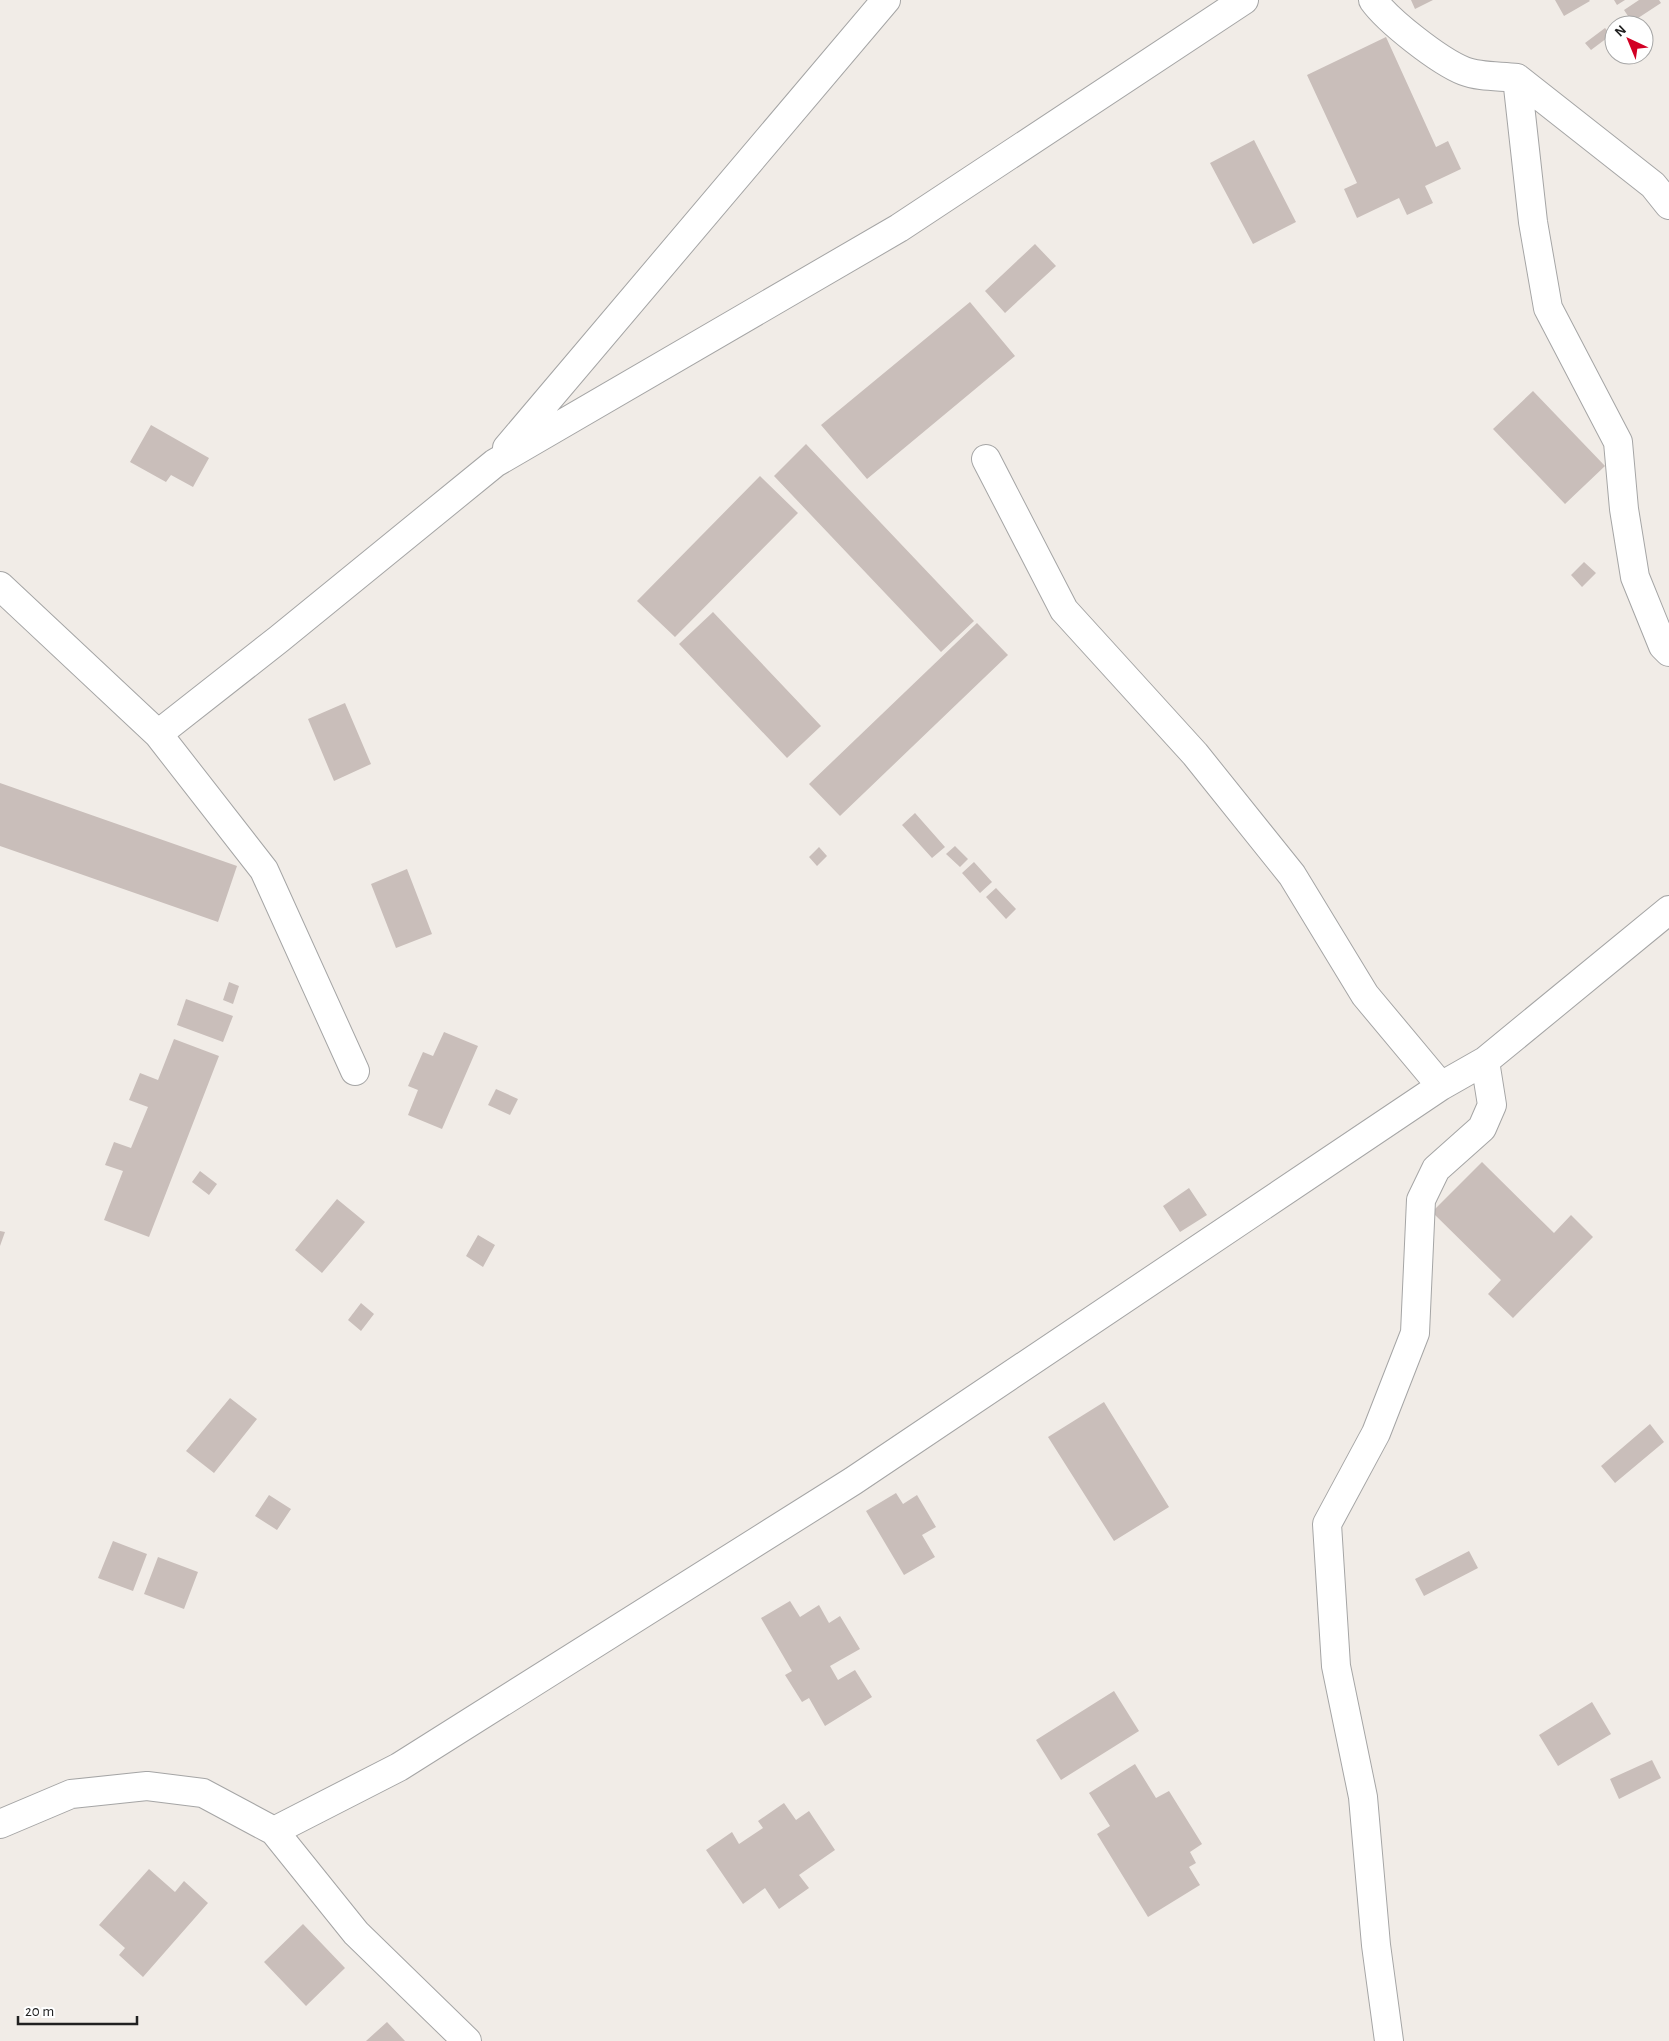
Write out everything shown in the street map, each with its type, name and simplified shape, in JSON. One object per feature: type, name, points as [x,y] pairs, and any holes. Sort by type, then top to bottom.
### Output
[{"type":"street","points":[[495,463],[886,0]]},
{"type":"street","points":[[158,734],[279,639],[495,463],[899,228],[1244,0]]},
{"type":"street","points":[[1374,0],[1380,10],[1424,46],[1464,71],[1517,78],[1653,185],[1669,205]]},
{"type":"street","points":[[1517,78],[1533,222],[1548,308],[1618,442],[1624,509],[1634,577],[1663,646],[1669,652]]},
{"type":"street","points":[[986,459],[1064,610],[1195,754],[1292,875],[1365,995],[1441,1086]]},
{"type":"street","points":[[0,586],[158,734],[264,870],[355,1071]]},
{"type":"street","points":[[274,1831],[399,1767],[853,1481],[1441,1086],[1485,1060],[1669,910]]},
{"type":"street","points":[[1388,2041],[1376,1945],[1363,1797],[1336,1666],[1327,1524],[1376,1433],[1415,1333],[1421,1200],[1436,1169],[1482,1128],[1492,1104],[1485,1060]]},
{"type":"street","points":[[0,1824],[71,1794],[147,1786],[203,1793],[274,1831],[356,1932],[467,2041]]},
{"type":"building","points":[[1411,0],[1433,0],[1415,9]]},
{"type":"building","points":[[1555,0],[1589,0],[1590,1],[1564,16]]},
{"type":"building","points":[[1614,0],[1625,0],[1617,5]]},
{"type":"building","points":[[1639,0],[1659,0],[1661,3],[1643,15],[1627,15],[1624,10]]},
{"type":"building","points":[[1604,29],[1604,40],[1591,50],[1585,43]]},
{"type":"building","points":[[1386,37],[1436,147],[1448,141],[1461,169],[1425,186],[1433,203],[1407,215],[1399,198],[1357,218],[1344,189],[1357,183],[1307,75]]},
{"type":"building","points":[[1254,140],[1296,222],[1253,244],[1210,163]]},
{"type":"building","points":[[1035,244],[1056,266],[1005,313],[985,291]]},
{"type":"building","points":[[970,302],[1015,356],[867,479],[821,425]]},
{"type":"building","points":[[1533,391],[1605,466],[1565,504],[1493,429]]},
{"type":"building","points":[[151,425],[209,458],[193,487],[171,475],[166,482],[130,462]]},
{"type":"building","points":[[806,444],[974,621],[941,652],[774,476]]},
{"type":"building","points":[[760,476],[798,513],[675,637],[637,601]]},
{"type":"building","points":[[1584,562],[1596,573],[1582,587],[1571,575]]},
{"type":"building","points":[[713,612],[821,726],[787,758],[679,644]]},
{"type":"building","points":[[977,623],[1008,655],[840,816],[809,784]]},
{"type":"building","points":[[345,703],[371,764],[334,781],[308,719]]},
{"type":"building","points":[[0,783],[237,866],[218,922],[0,846]]},
{"type":"building","points":[[915,813],[945,847],[932,858],[902,825]]},
{"type":"building","points":[[955,846],[968,859],[960,867],[946,854]]},
{"type":"building","points":[[819,847],[827,856],[817,866],[809,857]]},
{"type":"building","points":[[974,862],[992,882],[980,893],[962,873]]},
{"type":"building","points":[[407,869],[432,934],[396,948],[371,884]]},
{"type":"building","points":[[996,888],[1016,909],[1006,919],[986,897]]},
{"type":"building","points":[[229,982],[239,986],[233,1004],[223,1000]]},
{"type":"building","points":[[186,999],[233,1016],[223,1042],[177,1025]]},
{"type":"building","points":[[444,1032],[478,1046],[442,1129],[408,1115],[418,1090],[408,1086],[423,1052],[433,1056]]},
{"type":"building","points":[[174,1039],[219,1056],[149,1237],[104,1220],[123,1171],[105,1165],[114,1142],[131,1148],[148,1107],[129,1100],[140,1073],[158,1080]]},
{"type":"building","points":[[496,1089],[518,1099],[510,1115],[488,1105]]},
{"type":"building","points":[[1482,1162],[1554,1233],[1571,1215],[1593,1237],[1513,1318],[1488,1294],[1501,1280],[1432,1212]]},
{"type":"building","points":[[200,1171],[217,1184],[209,1195],[192,1182]]},
{"type":"building","points":[[1189,1188],[1207,1215],[1180,1232],[1163,1206]]},
{"type":"building","points":[[337,1199],[365,1222],[322,1273],[295,1250]]},
{"type":"building","points":[[0,1231],[5,1232],[0,1246]]},
{"type":"building","points":[[478,1235],[495,1245],[483,1267],[466,1256]]},
{"type":"building","points":[[361,1303],[374,1314],[361,1331],[348,1320]]},
{"type":"building","points":[[230,1398],[257,1419],[214,1473],[186,1451]]},
{"type":"building","points":[[1104,1402],[1169,1507],[1114,1541],[1048,1437]]},
{"type":"building","points":[[1650,1424],[1664,1442],[1615,1483],[1601,1466]]},
{"type":"building","points":[[896,1493],[903,1504],[917,1495],[936,1527],[922,1535],[935,1557],[904,1575],[866,1511]]},
{"type":"building","points":[[269,1495],[291,1509],[277,1530],[255,1516]]},
{"type":"building","points":[[113,1541],[147,1554],[133,1591],[98,1578]]},
{"type":"building","points":[[1469,1551],[1478,1568],[1424,1596],[1415,1579]]},
{"type":"building","points":[[158,1557],[198,1572],[184,1609],[144,1594]]},
{"type":"building","points":[[790,1601],[800,1617],[819,1605],[829,1623],[840,1616],[860,1649],[830,1666],[838,1680],[855,1670],[872,1697],[825,1726],[809,1698],[802,1702],[785,1675],[792,1671],[761,1618]]},
{"type":"building","points":[[1114,1691],[1139,1731],[1061,1780],[1036,1740]]},
{"type":"building","points":[[1592,1702],[1611,1734],[1558,1766],[1539,1735]]},
{"type":"building","points":[[1652,1760],[1661,1778],[1619,1799],[1610,1779]]},
{"type":"building","points":[[1135,1764],[1156,1798],[1169,1791],[1202,1844],[1190,1852],[1196,1863],[1189,1867],[1200,1885],[1148,1917],[1097,1834],[1110,1826],[1089,1793]]},
{"type":"building","points":[[784,1803],[796,1820],[809,1811],[835,1850],[799,1875],[809,1888],[779,1909],[765,1888],[743,1904],[706,1850],[732,1832],[739,1844],[763,1828],[758,1821]]},
{"type":"building","points":[[149,1869],[175,1892],[184,1881],[208,1903],[143,1977],[119,1955],[125,1948],[99,1925]]},
{"type":"building","points":[[303,1924],[345,1968],[306,2006],[264,1962]]},
{"type":"building","points":[[387,2022],[405,2041],[366,2041]]}]
